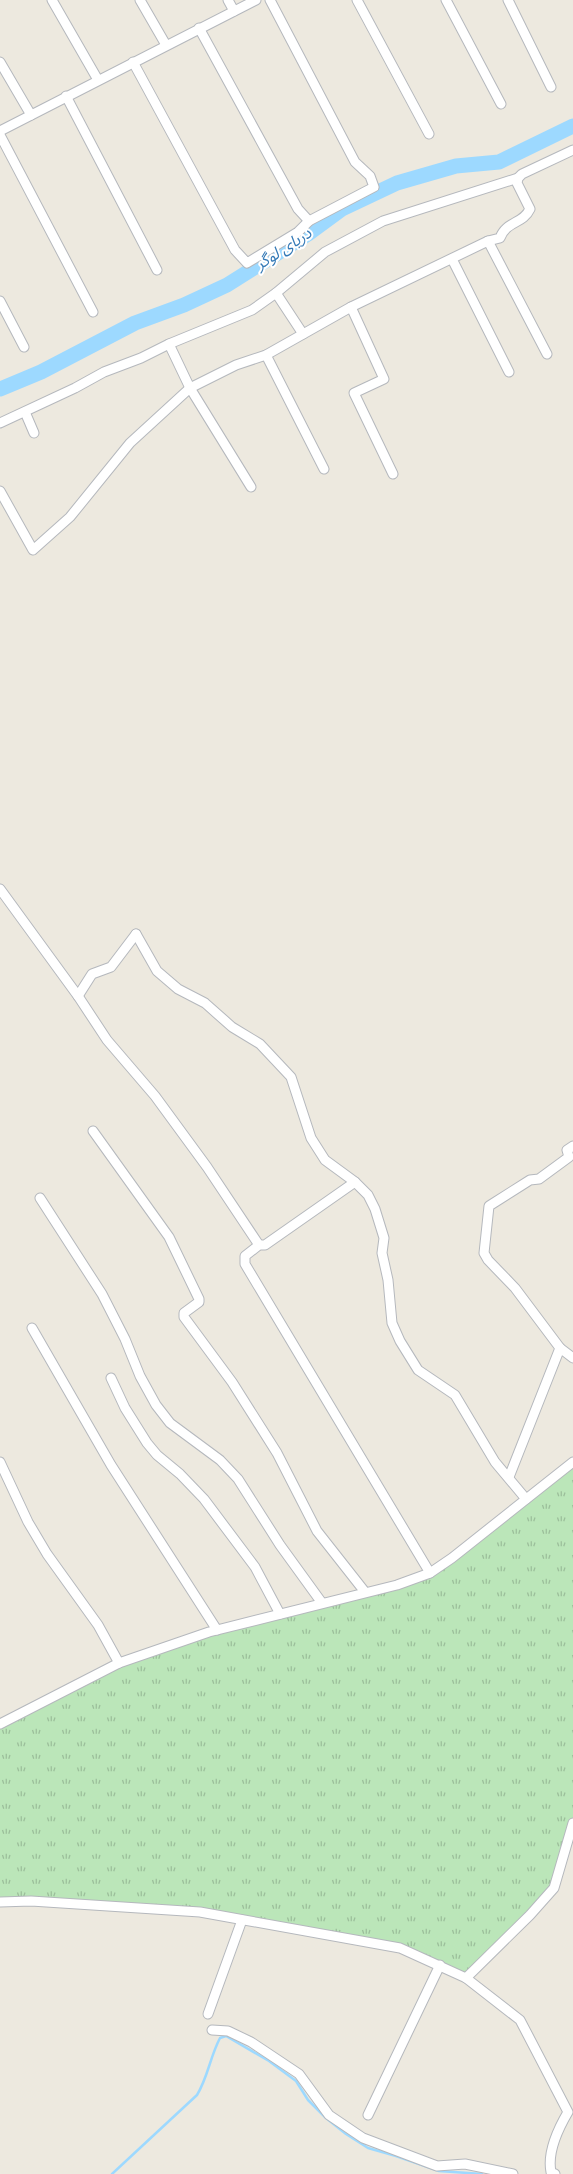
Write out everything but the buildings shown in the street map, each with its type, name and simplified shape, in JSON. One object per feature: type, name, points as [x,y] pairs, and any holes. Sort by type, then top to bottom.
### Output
[{"type":"street","points":[[52,0],[98,80]]},
{"type":"street","points":[[140,0],[166,45]]},
{"type":"street","points":[[228,0],[234,11]]},
{"type":"street","points":[[0,131],[256,0]]},
{"type":"street","points":[[133,62],[235,250],[247,263],[298,232],[309,221],[374,187],[370,176],[356,162],[270,0]]},
{"type":"street","points":[[357,0],[429,134]]},
{"type":"street","points":[[446,0],[501,104]]},
{"type":"street","points":[[508,0],[551,87]]},
{"type":"street","points":[[199,28],[298,209],[309,221]]},
{"type":"street","points":[[0,62],[31,115]]},
{"type":"street","points":[[66,96],[157,270]]},
{"type":"street","points":[[0,135],[93,312]]},
{"type":"street","points":[[0,423],[104,372],[240,316],[276,293],[325,252],[383,221],[518,178],[522,174],[573,150]]},
{"type":"street","points":[[0,492],[33,550],[70,517],[130,443],[190,388],[236,366],[266,355],[351,307],[488,241],[500,238],[507,226],[527,215],[530,210],[517,184],[518,178]]},
{"type":"street","points":[[488,241],[548,354]]},
{"type":"street","points":[[452,260],[508,372]]},
{"type":"street","points":[[276,293],[303,334]]},
{"type":"street","points":[[0,301],[24,347]]},
{"type":"street","points":[[351,307],[384,379],[354,393],[393,474]]},
{"type":"street","points":[[169,344],[190,388],[251,487]]},
{"type":"street","points":[[266,355],[324,469]]},
{"type":"street","points":[[25,412],[34,434]]},
{"type":"street","points":[[0,889],[78,996],[107,1040],[155,1096],[207,1167],[259,1245]]},
{"type":"street","points":[[78,996],[92,974],[111,967],[136,934],[157,972],[178,989],[205,1002],[232,1027],[260,1044],[284,1067],[296,1088],[298,1103],[311,1138],[325,1160],[355,1182],[368,1195],[375,1209],[384,1238],[382,1253],[388,1280],[392,1323],[400,1340],[418,1370],[455,1395],[495,1462],[526,1499]]},
{"type":"street","points":[[93,1131],[173,1246],[199,1302],[186,1310],[184,1316],[232,1382],[277,1453],[317,1532],[365,1592]]},
{"type":"street","points":[[573,1146],[568,1150],[571,1158],[539,1179],[530,1180],[489,1206],[484,1248],[488,1260],[515,1288],[560,1348],[573,1358]]},
{"type":"street","points":[[355,1182],[265,1245],[259,1245],[245,1256],[245,1264],[249,1274],[265,1296],[430,1573]]},
{"type":"street","points":[[40,1198],[102,1294],[125,1339],[140,1376],[156,1405],[170,1423],[220,1460],[238,1479],[280,1545],[322,1603]]},
{"type":"street","points":[[32,1328],[111,1465],[218,1630]]},
{"type":"street","points":[[509,1477],[560,1348]]},
{"type":"street","points":[[111,1378],[125,1408],[147,1443],[157,1456],[180,1474],[204,1499],[255,1567],[280,1614]]},
{"type":"street","points":[[0,1462],[28,1522],[47,1554],[98,1624],[119,1663]]},
{"type":"street","points":[[0,1724],[119,1663],[218,1630],[397,1585],[430,1573],[573,1462]]},
{"type":"street","points":[[466,1978],[530,1915],[554,1888],[573,1823]]},
{"type":"street","points":[[0,1902],[31,1901],[200,1912],[400,1948],[440,1965],[466,1978],[520,2020],[568,2112],[558,2130],[550,2164],[550,2173]]},
{"type":"street","points":[[208,2014],[242,1920]]},
{"type":"street","points":[[368,2115],[440,1965]]},
{"type":"street","points":[[212,2030],[228,2031],[251,2042],[287,2066],[306,2082],[319,2103],[330,2115],[363,2138],[437,2166],[465,2164],[513,2174]]},
{"type":"green space","points":[[573,1462],[573,1823],[554,1888],[466,1978],[400,1948],[200,1912],[0,1902],[0,1724],[154,1651],[430,1573]]},
{"type":"waterway","name":"دریای لوگر","points":[[0,389],[41,372],[135,323],[184,305],[227,285],[308,234],[342,209],[397,183],[456,166],[499,162],[573,126]]},
{"type":"waterway","points":[[112,2174],[197,2095],[220,2038],[226,2036],[269,2061],[296,2081],[308,2100],[326,2118],[368,2148],[439,2171],[482,2174]]}]
